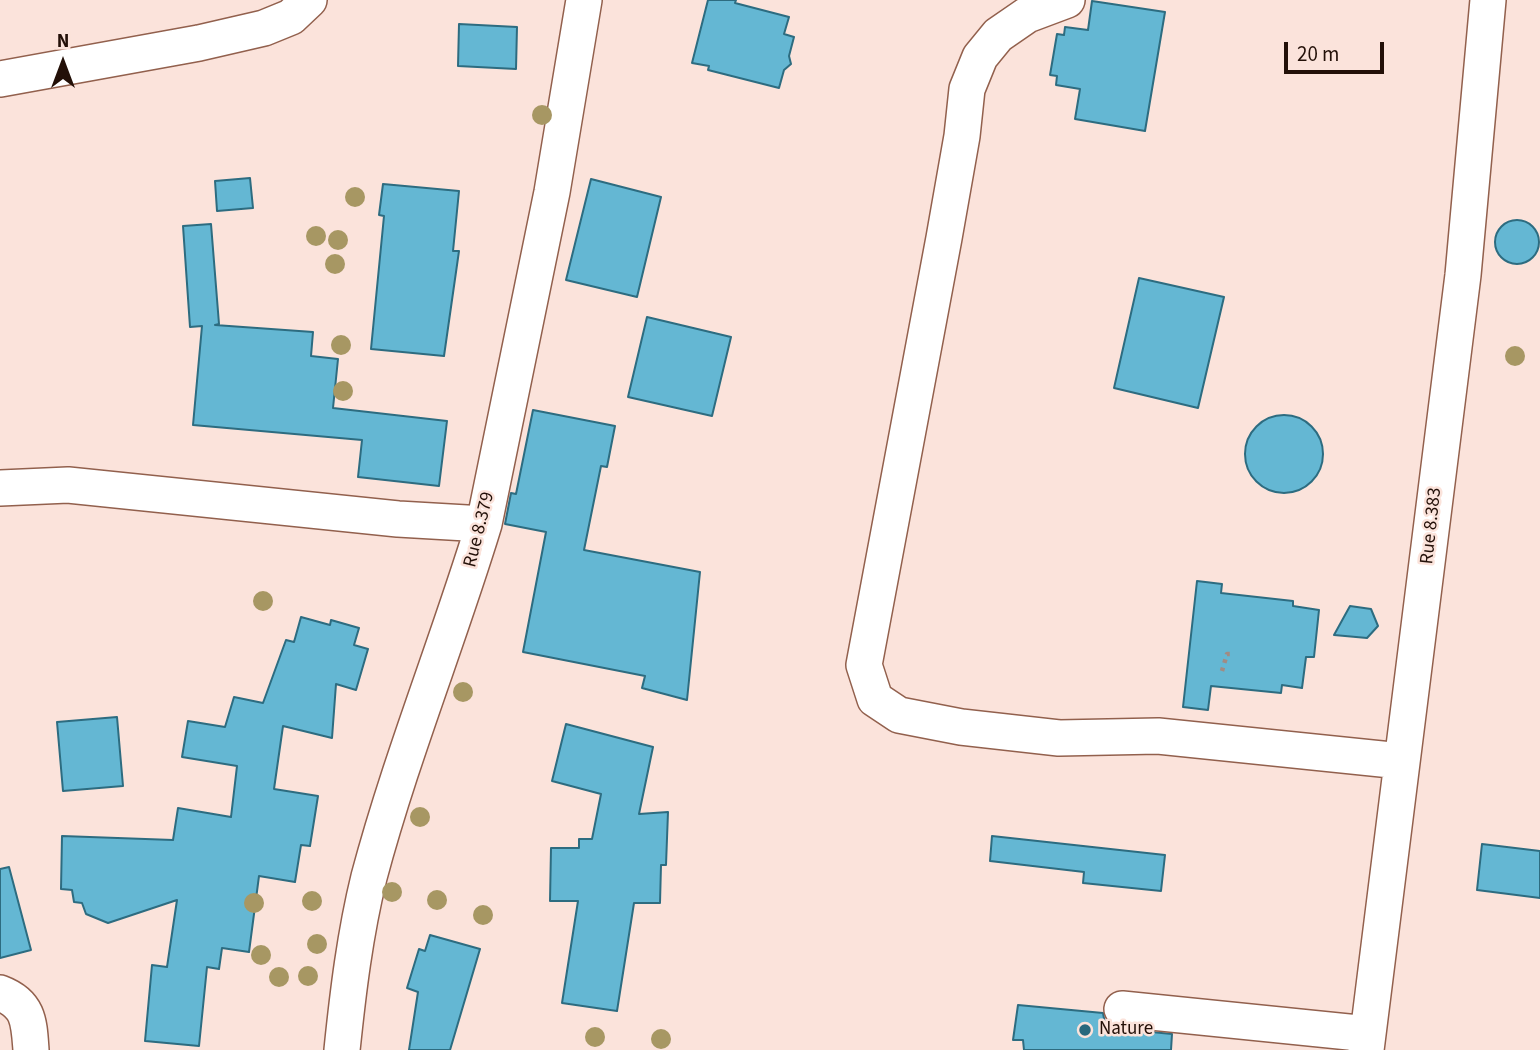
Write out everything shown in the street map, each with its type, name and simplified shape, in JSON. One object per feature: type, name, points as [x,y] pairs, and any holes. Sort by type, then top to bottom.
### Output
[{"type":"street","points":[[0,79],[199,43],[264,28],[291,17],[309,0]]},
{"type":"street","name":"Rue 8.379","points":[[342,1050],[354,952],[369,878],[418,714],[484,524],[552,192],[584,0]]},
{"type":"street","points":[[1067,0],[1027,15],[998,35],[980,57],[967,89],[962,136],[944,238],[864,665],[876,699],[899,715],[961,727],[1059,738],[1157,736],[1401,761]]},
{"type":"street","name":"Rue 8.383","points":[[1367,1042],[1463,275],[1488,0]]},
{"type":"street","points":[[0,488],[68,485],[398,519],[484,524]]},
{"type":"street","points":[[0,993],[16,998],[28,1018],[31,1050]]},
{"type":"street","points":[[1122,1009],[1367,1042]]},
{"type":"path","points":[[1222,671],[1227,654],[1233,654]]},
{"type":"building","points":[[708,0],[736,0],[735,3],[789,17],[784,34],[794,37],[789,56],[791,64],[784,70],[779,88],[708,70],[709,66],[692,63]]},
{"type":"building","points":[[1092,1],[1165,12],[1145,131],[1075,119],[1080,89],[1056,85],[1057,76],[1050,75],[1057,34],[1064,35],[1065,27],[1088,30]]},
{"type":"building","points":[[459,24],[517,27],[516,69],[458,66]]},
{"type":"building","points":[[250,178],[253,208],[217,211],[215,181]]},
{"type":"building","points":[[591,179],[661,197],[637,297],[566,280]]},
{"type":"building","points":[[383,184],[459,191],[453,251],[459,251],[444,356],[371,349],[384,216],[379,215]]},
{"type":"building","points":[[1517,220],[1526,221],[1533,226],[1538,233],[1538,251],[1533,258],[1526,263],[1517,264],[1508,263],[1501,258],[1496,251],[1495,242],[1496,233],[1501,226],[1508,221]]},
{"type":"building","points":[[211,224],[219,324],[215,325],[313,332],[311,356],[338,359],[333,408],[447,421],[439,486],[358,477],[362,440],[193,425],[202,326],[190,327],[183,226]]},
{"type":"building","points":[[1139,278],[1224,297],[1198,408],[1114,388]]},
{"type":"building","points":[[647,317],[731,337],[712,416],[628,397]]},
{"type":"building","points":[[533,410],[615,426],[607,467],[601,466],[584,550],[700,572],[687,700],[642,688],[645,676],[523,652],[546,532],[505,524],[511,493],[516,494]]},
{"type":"building","points":[[1284,415],[1299,418],[1311,427],[1320,439],[1323,454],[1320,469],[1311,481],[1299,490],[1284,493],[1269,490],[1257,481],[1248,469],[1245,454],[1248,439],[1257,427],[1269,418]]},
{"type":"building","points":[[1197,581],[1222,584],[1221,593],[1293,601],[1293,606],[1319,610],[1314,657],[1306,657],[1302,688],[1282,685],[1281,693],[1211,686],[1208,710],[1183,707]]},
{"type":"building","points":[[1350,606],[1371,609],[1378,626],[1367,638],[1334,635]]},
{"type":"building","points":[[301,617],[330,625],[331,620],[359,628],[354,645],[368,649],[356,690],[336,684],[332,738],[283,726],[274,789],[318,796],[310,846],[301,845],[295,882],[259,876],[249,952],[222,948],[219,969],[207,967],[199,1046],[145,1041],[152,965],[167,967],[177,900],[108,923],[86,914],[82,903],[74,902],[72,890],[61,889],[62,836],[173,840],[178,808],[231,817],[237,766],[182,757],[188,721],[225,727],[234,697],[263,703],[286,640],[294,642]]},
{"type":"building","points":[[117,717],[123,786],[63,791],[57,722]]},
{"type":"building","points":[[566,724],[653,747],[639,814],[668,812],[666,865],[661,865],[660,903],[634,903],[617,1011],[562,1003],[578,901],[550,901],[551,848],[579,848],[579,839],[592,839],[601,794],[552,781]]},
{"type":"building","points":[[992,836],[1165,855],[1161,891],[1083,883],[1084,872],[990,861]]},
{"type":"building","points":[[1482,844],[1540,851],[1540,898],[1477,890]]},
{"type":"building","points":[[9,867],[31,950],[0,958],[0,869]]},
{"type":"building","points":[[430,935],[480,949],[450,1050],[409,1050],[418,992],[407,988],[419,949],[425,951]]},
{"type":"building","name":"Nature","points":[[1018,1005],[1103,1013],[1105,1024],[1120,1029],[1172,1034],[1171,1050],[1024,1050],[1023,1040],[1013,1040]]},
{"type":"place","name":"Nature","points":[[1085,1030]]}]
